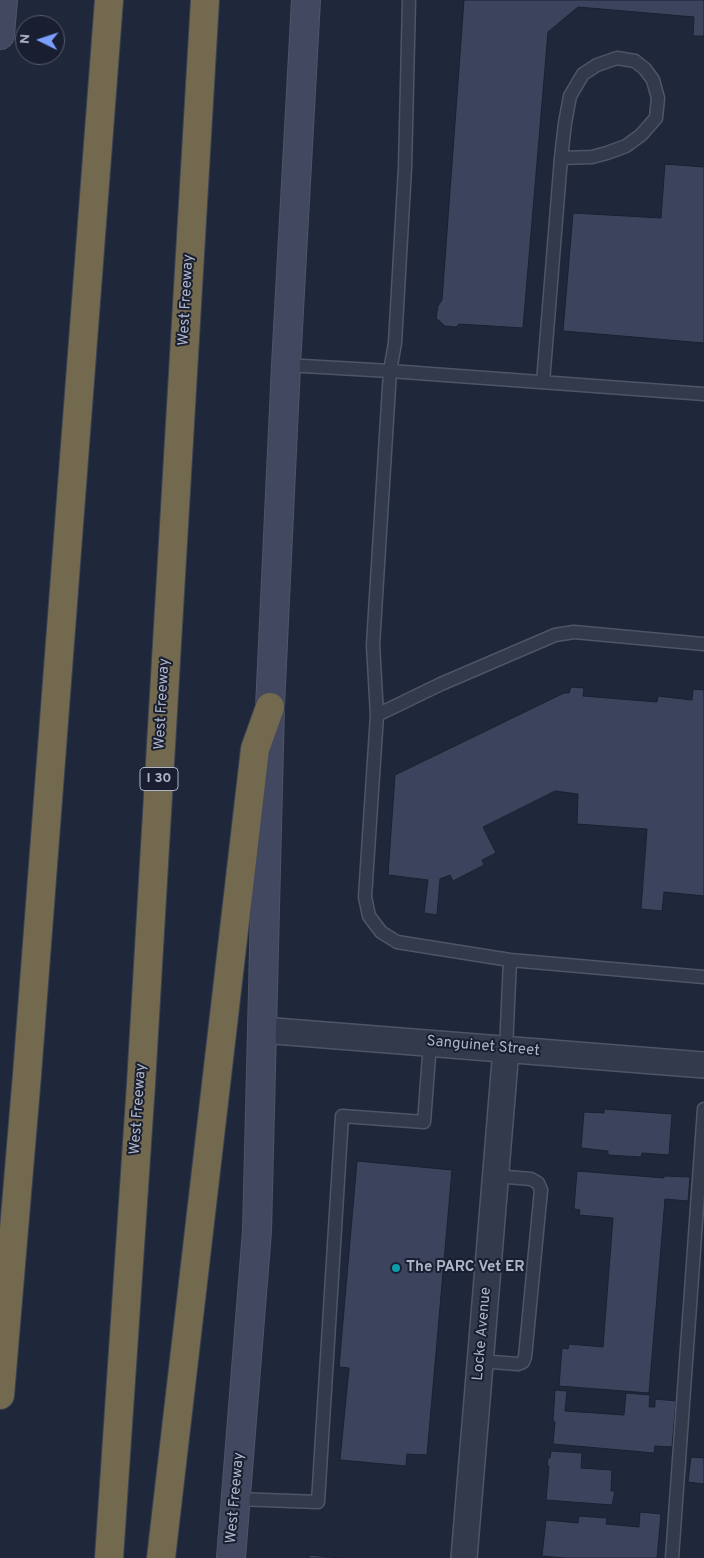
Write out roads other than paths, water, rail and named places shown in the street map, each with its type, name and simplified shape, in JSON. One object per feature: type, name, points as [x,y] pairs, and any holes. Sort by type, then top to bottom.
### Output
[{"type":"highway","points":[[0,1395],[28,1075],[109,0]]},
{"type":"highway","name":"West Freeway","points":[[108,1558],[142,1074],[205,0]]},
{"type":"highway","points":[[161,1558],[255,749],[270,707]]},
{"type":"main road","points":[[0,35],[3,0]]},
{"type":"main road","name":"West Freeway","points":[[231,1558],[257,1231],[270,707],[306,0]]},
{"type":"street","name":"Sanguinet Street","points":[[262,1030],[704,1065]]},
{"type":"street","name":"Locke Avenue","points":[[464,1558],[506,1049]]},
{"type":"lane","points":[[409,0],[405,168],[395,343],[390,371],[373,645],[377,715],[365,897],[369,916],[381,932],[397,942],[510,960],[704,977]]},
{"type":"lane","points":[[544,382],[561,158],[570,96],[583,74],[597,65],[617,58],[636,61],[653,80],[658,98],[656,118],[642,135],[626,146],[592,157],[561,158]]},
{"type":"lane","points":[[286,365],[704,394]]},
{"type":"lane","points":[[377,715],[441,684],[555,634],[574,632],[704,644]]},
{"type":"lane","points":[[506,1049],[510,960]]},
{"type":"lane","points":[[237,1499],[318,1502],[342,1116],[424,1122],[430,1043]]},
{"type":"lane","points":[[672,1558],[704,1109]]},
{"type":"lane","points":[[480,1361],[518,1364],[523,1362],[525,1357],[541,1190],[538,1183],[531,1180],[495,1176]]},
{"type":"place","name":"The PARC Vet ER","points":[[396,1268]]}]
